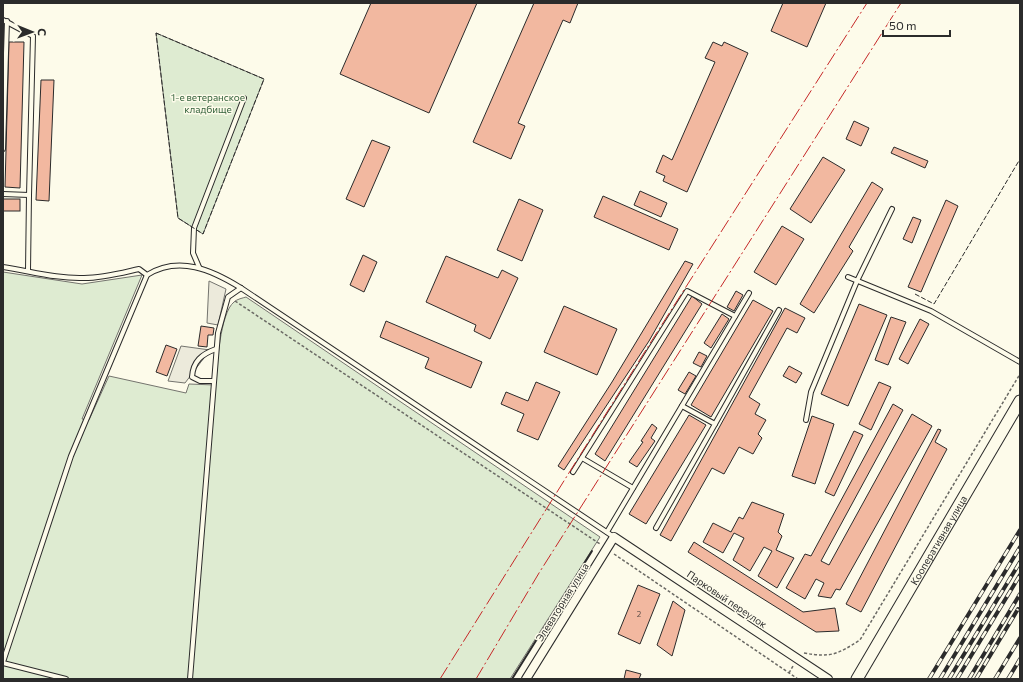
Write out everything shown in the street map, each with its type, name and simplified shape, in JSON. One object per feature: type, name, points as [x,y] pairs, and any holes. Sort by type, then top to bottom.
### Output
[{"type":"main road","name":"Кооперативная улица","points":[[857,679],[1020,401]]},
{"type":"street","name":"Элеваторная улица","points":[[526,679],[607,548],[611,534]]},
{"type":"street","name":"Парковый переулок","points":[[611,534],[828,679]]},
{"type":"lane","points":[[3,149],[5,20],[33,36],[28,271]]},
{"type":"lane","points":[[199,267],[193,253],[194,228],[244,98]]},
{"type":"lane","points":[[3,194],[29,195]]},
{"type":"lane","points":[[806,420],[811,392],[857,281],[892,209]]},
{"type":"lane","points":[[66,679],[3,662],[71,456],[147,275],[154,271],[172,266],[199,267],[219,275],[241,288],[611,534],[633,488],[749,293]]},
{"type":"lane","points":[[3,267],[62,277],[104,277],[139,269],[147,275]]},
{"type":"lane","points":[[848,277],[931,311],[1020,362]]},
{"type":"lane","points":[[190,679],[218,333],[228,297],[241,288]]},
{"type":"lane","points":[[573,472],[687,291],[735,316]]},
{"type":"lane","points":[[656,528],[779,310]]},
{"type":"lane","points":[[213,381],[200,381],[192,377],[193,367],[204,354],[216,349]]},
{"type":"lane","points":[[682,406],[715,424]]},
{"type":"lane","points":[[582,458],[633,488]]},
{"type":"path","points":[[228,297],[607,548],[798,679]]},
{"type":"path","points":[[789,673],[800,652],[817,655],[839,654],[860,640],[1020,374]]},
{"type":"green space","name":"1-е ветеранское кладбище","points":[[156,33],[264,79],[203,234],[178,218]]},
{"type":"green space","points":[[3,272],[82,284],[142,275],[82,419],[89,420],[109,376],[186,393],[189,384],[215,385],[218,354],[225,317],[229,308],[234,302],[238,299],[246,297],[600,537],[510,679],[3,679]]},
{"type":"shaded area","points":[[209,281],[226,289],[218,325],[207,323]]},
{"type":"shaded area","points":[[181,346],[210,350],[185,383],[168,381]]},
{"type":"building","points":[[371,3],[477,3],[429,113],[340,74]]},
{"type":"building","points":[[534,3],[578,3],[570,23],[563,20],[518,123],[525,126],[511,159],[473,142]]},
{"type":"building","points":[[783,3],[826,3],[807,47],[771,31]]},
{"type":"building","points":[[9,42],[24,42],[20,188],[5,187]]},
{"type":"building","points":[[713,42],[722,46],[724,42],[748,53],[687,192],[663,181],[665,176],[656,172],[663,155],[672,160],[715,62],[705,58]]},
{"type":"building","points":[[41,80],[54,80],[49,201],[36,200]]},
{"type":"building","points":[[854,121],[869,128],[861,146],[846,139]]},
{"type":"building","points":[[372,140],[390,147],[364,207],[346,199]]},
{"type":"building","points":[[894,147],[928,161],[925,168],[891,153]]},
{"type":"building","points":[[823,157],[845,170],[811,223],[790,209]]},
{"type":"building","points":[[872,182],[883,189],[849,247],[853,251],[814,313],[800,304]]},
{"type":"building","points":[[640,191],[667,203],[661,217],[634,205]]},
{"type":"building","points":[[603,196],[678,229],[669,250],[594,217]]},
{"type":"building","points":[[3,199],[20,199],[20,211],[3,211]]},
{"type":"building","points":[[519,199],[543,210],[522,261],[497,250]]},
{"type":"building","points":[[946,200],[958,206],[921,292],[908,287]]},
{"type":"building","points":[[913,217],[921,220],[912,243],[903,239]]},
{"type":"building","points":[[782,226],[804,239],[776,285],[754,272]]},
{"type":"building","points":[[363,255],[377,262],[364,292],[350,285]]},
{"type":"building","points":[[446,256],[498,278],[502,270],[518,278],[490,339],[474,331],[476,325],[426,302]]},
{"type":"building","points":[[685,261],[693,264],[649,341],[564,470],[558,466],[612,382]]},
{"type":"building","points":[[736,291],[743,295],[734,311],[727,307]]},
{"type":"building","points":[[692,296],[702,304],[605,461],[595,454]]},
{"type":"building","points":[[753,300],[773,311],[711,417],[691,405]]},
{"type":"building","points":[[859,304],[887,315],[848,406],[821,394]]},
{"type":"building","points":[[564,306],[617,329],[597,375],[544,352]]},
{"type":"building","points":[[785,308],[805,318],[797,333],[787,328],[749,397],[760,404],[755,414],[766,420],[758,434],[762,438],[753,454],[739,447],[724,474],[712,468],[671,541],[660,535]]},
{"type":"building","points":[[722,314],[729,319],[711,348],[704,343]]},
{"type":"building","points":[[891,317],[906,322],[888,365],[875,360]]},
{"type":"building","points":[[920,319],[929,324],[908,364],[899,359]]},
{"type":"building","points":[[386,321],[482,362],[471,388],[425,368],[429,358],[380,337]]},
{"type":"building","points":[[201,326],[214,328],[213,335],[208,335],[207,347],[198,346]]},
{"type":"building","points":[[166,345],[177,349],[167,376],[156,372]]},
{"type":"building","points":[[699,352],[707,356],[701,367],[693,363]]},
{"type":"building","points":[[789,366],[802,373],[796,383],[783,376]]},
{"type":"building","points":[[689,372],[696,376],[685,394],[678,390]]},
{"type":"building","points":[[536,382],[560,392],[538,440],[517,431],[524,414],[501,404],[506,392],[528,401]]},
{"type":"building","points":[[879,382],[891,387],[871,430],[859,424]]},
{"type":"building","points":[[893,404],[903,410],[821,561],[829,565],[912,414],[932,426],[840,590],[836,589],[831,598],[818,596],[824,583],[816,579],[805,599],[786,588],[805,554],[811,556]]},
{"type":"building","points":[[689,415],[706,425],[646,524],[629,514]]},
{"type":"building","points":[[812,416],[834,424],[815,484],[792,476]]},
{"type":"building","points":[[652,424],[657,428],[651,438],[655,441],[637,467],[629,462],[643,442],[641,441]]},
{"type":"building","points":[[938,429],[941,430],[935,442],[947,449],[861,612],[846,604]]},
{"type":"building","points":[[854,431],[863,435],[834,496],[825,492]]},
{"type":"building","points":[[752,502],[784,514],[778,532],[782,536],[776,550],[794,558],[777,588],[758,576],[772,551],[764,547],[750,571],[733,560],[744,538],[734,533],[723,553],[703,542],[713,523],[731,532],[739,517],[743,519]]},
{"type":"building","points":[[694,542],[803,612],[835,608],[839,631],[816,632],[688,552]]},
{"type":"building","points":[[638,585],[660,594],[640,644],[618,634]]},
{"type":"building","points":[[673,601],[685,610],[672,656],[657,645]]},
{"type":"building","points":[[626,670],[641,674],[639,679],[624,679]]},
{"type":"railway","points":[[929,679],[1020,530]]},
{"type":"railway","points":[[940,679],[1020,547]]},
{"type":"railway","points":[[949,679],[1020,562]]},
{"type":"railway","points":[[957,679],[1020,575]]},
{"type":"railway","points":[[969,679],[1020,594]]},
{"type":"railway","points":[[976,679],[1018,609]]},
{"type":"railway","points":[[995,679],[1020,638]]},
{"type":"railway","points":[[1008,679],[1020,659]]},
{"type":"fence","points":[[156,33],[264,79],[203,234],[178,218],[156,33]]},
{"type":"fence","points":[[915,294],[934,304],[1020,159]]},
{"type":"wall","points":[[512,679],[592,551]]},
{"type":"power","points":[[440,679],[654,337],[867,3]]},
{"type":"power","points":[[476,679],[539,573],[901,3]]}]
